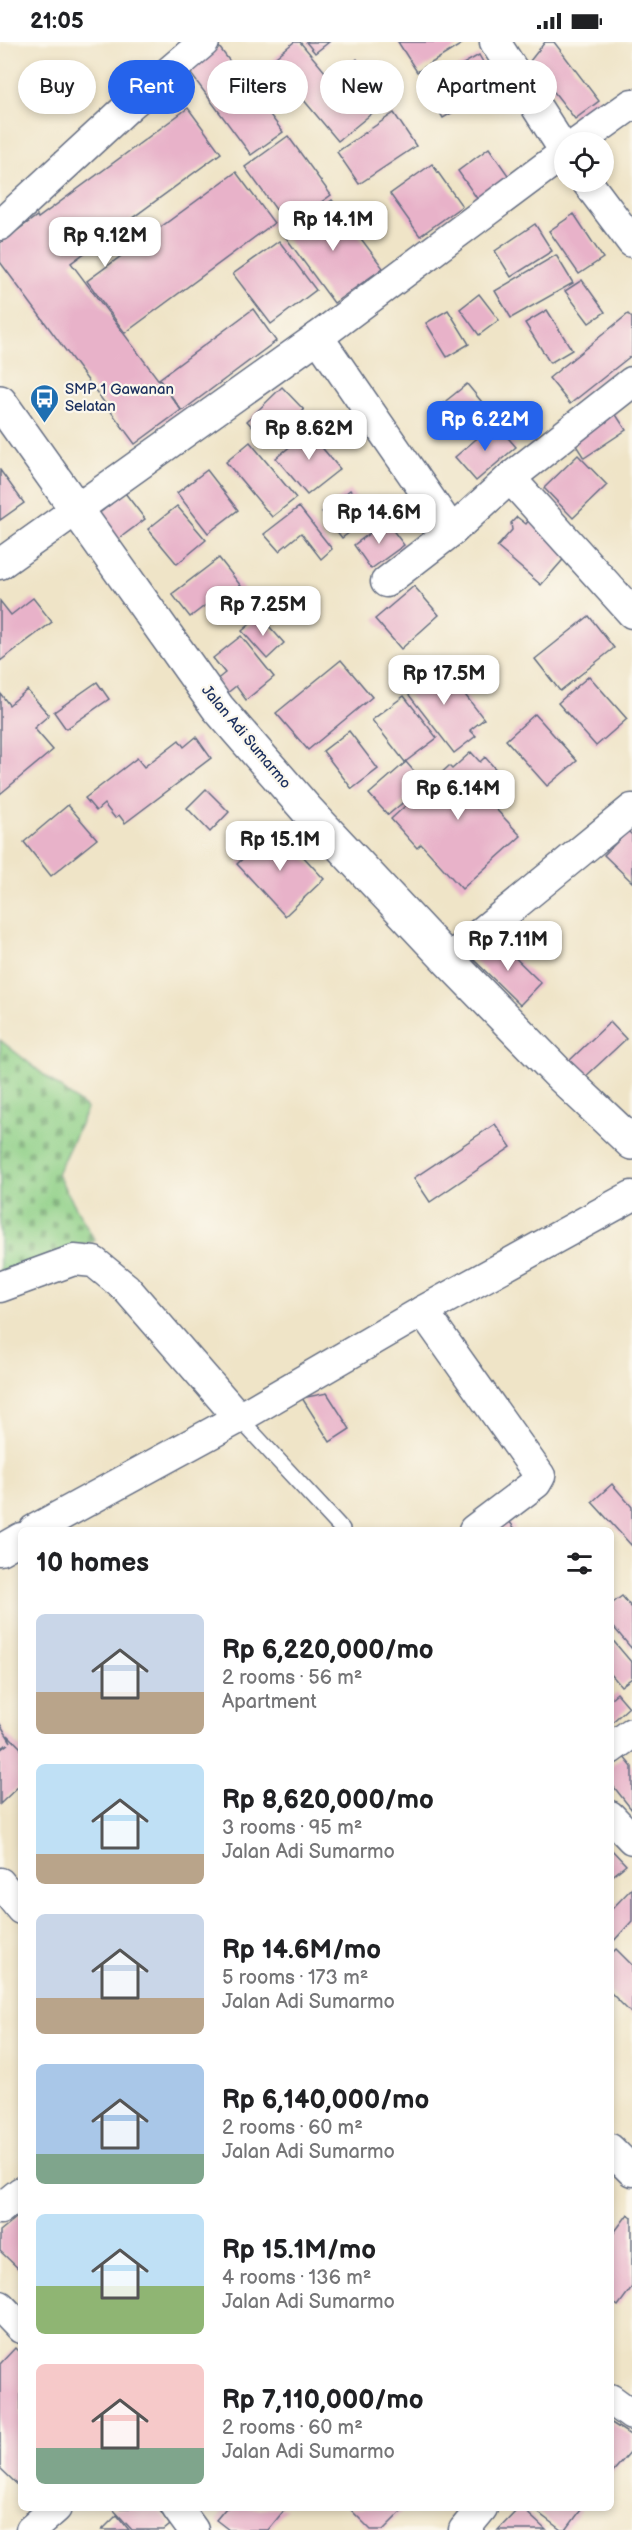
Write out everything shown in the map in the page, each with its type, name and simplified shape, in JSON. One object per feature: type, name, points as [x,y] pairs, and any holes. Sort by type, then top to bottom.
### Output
[{"type":"main road","name":"Jalan Adi Sumarmo","points":[[0,402],[218,708],[307,810],[448,960],[558,1073],[632,1143]]},
{"type":"street","points":[[0,225],[129,106],[204,42]]},
{"type":"street","points":[[495,42],[554,136]]},
{"type":"street","points":[[593,132],[632,104]]},
{"type":"street","points":[[0,564],[318,337],[554,160]]},
{"type":"street","points":[[594,192],[632,242]]},
{"type":"street","points":[[318,337],[452,531]]},
{"type":"street","points":[[386,582],[452,531],[510,477],[632,382]]},
{"type":"street","points":[[510,477],[632,613]]},
{"type":"street","points":[[448,960],[632,809]]},
{"type":"street","points":[[46,1527],[79,1519],[239,1418],[423,1311],[632,1196]]},
{"type":"street","points":[[0,1287],[74,1260],[94,1262],[126,1288],[239,1418]]},
{"type":"street","points":[[423,1311],[540,1476],[536,1483],[478,1527]]},
{"type":"street","points":[[0,1550],[18,1540]]},
{"type":"street","points":[[614,1746],[632,1733]]},
{"type":"street","points":[[614,1820],[632,1839]]},
{"type":"street","points":[[0,1882],[18,1905]]},
{"type":"street","points":[[614,2153],[632,2171]]},
{"type":"street","points":[[0,2209],[18,2194]]},
{"type":"street","points":[[0,2306],[18,2325]]},
{"type":"street","points":[[614,2402],[632,2415]]},
{"type":"street","points":[[31,2530],[53,2511]]},
{"type":"street","points":[[179,2511],[193,2530]]},
{"type":"street","points":[[464,2530],[480,2511]]},
{"type":"lane","points":[[239,1418],[340,1527]]},
{"type":"green space","points":[[0,1040],[87,1109],[57,1174],[95,1241],[56,1253],[0,1275]]},
{"type":"building","points":[[294,42],[300,42],[320,66],[320,114],[371,114],[338,141],[308,105],[308,60],[272,60]]},
{"type":"building","points":[[306,42],[329,42],[315,53]]},
{"type":"building","points":[[398,42],[465,42],[436,60],[416,60],[416,70]]},
{"type":"building","points":[[545,42],[554,42],[599,101],[575,119],[557,96],[557,60],[531,60]]},
{"type":"building","points":[[219,47],[229,60],[207,60],[207,96],[195,79],[195,65]]},
{"type":"building","points":[[479,55],[482,60],[470,60]]},
{"type":"building","points":[[180,114],[192,114],[221,153],[71,263],[181,410],[135,444],[0,262],[0,243],[37,216],[38,218]]},
{"type":"building","points":[[221,114],[269,114],[283,132],[251,155]]},
{"type":"building","points":[[393,114],[416,146],[359,184],[337,152]]},
{"type":"building","points":[[288,136],[331,195],[288,226],[245,167]]},
{"type":"building","points":[[489,148],[510,178],[478,200],[458,171]]},
{"type":"building","points":[[432,164],[462,206],[420,236],[390,194]]},
{"type":"building","points":[[236,172],[274,223],[125,333],[87,281]]},
{"type":"building","points":[[332,200],[383,268],[334,303],[284,235]]},
{"type":"building","points":[[574,214],[603,258],[579,274],[549,231]]},
{"type":"building","points":[[535,224],[552,251],[511,277],[495,251]]},
{"type":"building","points":[[279,241],[316,290],[271,324],[233,274]]},
{"type":"building","points":[[556,255],[573,283],[511,318],[495,291]]},
{"type":"building","points":[[582,280],[605,312],[589,323],[565,291]]},
{"type":"building","points":[[479,294],[499,320],[479,335],[460,309]]},
{"type":"building","points":[[253,309],[276,341],[182,411],[159,379]]},
{"type":"building","points":[[448,310],[469,344],[447,357],[426,323]]},
{"type":"building","points":[[547,310],[572,350],[550,363],[525,323]]},
{"type":"building","points":[[628,314],[632,318],[632,355],[570,404],[549,378]]},
{"type":"building","points":[[467,384],[495,418],[469,438],[442,404]]},
{"type":"building","points":[[282,387],[304,410],[268,444],[247,421]]},
{"type":"building","points":[[611,407],[626,430],[584,458],[570,436]]},
{"type":"building","points":[[319,423],[329,435],[319,444],[340,469],[307,495],[276,458]]},
{"type":"building","points":[[495,423],[516,447],[476,481],[455,457]]},
{"type":"building","points":[[250,442],[296,498],[272,517],[226,462]]},
{"type":"building","points":[[578,455],[607,485],[573,518],[544,488]]},
{"type":"building","points":[[0,470],[24,503],[0,520]]},
{"type":"building","points":[[207,470],[238,510],[208,533],[177,493]]},
{"type":"building","points":[[350,490],[370,517],[342,538],[322,512]]},
{"type":"building","points":[[125,493],[145,519],[117,540],[97,515]]},
{"type":"building","points":[[177,506],[206,540],[177,564],[148,529]]},
{"type":"building","points":[[299,507],[332,549],[321,559],[301,533],[279,551],[264,534]]},
{"type":"building","points":[[517,517],[526,524],[529,520],[568,554],[541,585],[497,547],[512,530],[511,523]]},
{"type":"building","points":[[386,521],[404,545],[371,569],[354,545]]},
{"type":"building","points":[[219,558],[255,604],[246,612],[228,588],[190,617],[172,594]]},
{"type":"building","points":[[414,586],[439,615],[401,649],[375,619]]},
{"type":"building","points":[[33,598],[52,622],[0,661],[0,601],[11,615]]},
{"type":"building","points":[[260,616],[284,643],[267,659],[242,631]]},
{"type":"building","points":[[589,616],[614,648],[560,691],[535,659]]},
{"type":"building","points":[[241,636],[274,677],[246,700],[236,686],[226,694],[215,681],[225,673],[213,658]]},
{"type":"building","points":[[341,660],[372,697],[308,750],[276,713]]},
{"type":"building","points":[[432,663],[444,677],[448,673],[484,719],[470,730],[476,736],[454,753],[402,686]]},
{"type":"building","points":[[589,676],[627,719],[596,746],[558,703]]},
{"type":"building","points":[[97,682],[109,699],[66,729],[54,712]]},
{"type":"building","points":[[27,690],[49,715],[34,728],[53,750],[0,794],[0,693],[9,705]]},
{"type":"building","points":[[404,696],[437,738],[405,762],[372,720]]},
{"type":"building","points":[[535,714],[577,761],[547,786],[506,740]]},
{"type":"building","points":[[349,731],[378,769],[352,789],[323,751]]},
{"type":"building","points":[[196,737],[211,758],[125,823],[119,815],[115,818],[104,804],[96,811],[85,798],[137,758],[144,767],[179,740],[184,747]]},
{"type":"building","points":[[471,752],[480,762],[485,757],[499,773],[479,791],[521,836],[462,889],[421,844],[417,848],[391,819],[449,766],[452,769]]},
{"type":"building","points":[[406,762],[425,784],[388,815],[369,794]]},
{"type":"building","points":[[206,789],[229,812],[210,832],[187,808]]},
{"type":"building","points":[[68,805],[97,839],[51,876],[24,842]]},
{"type":"building","points":[[276,827],[324,879],[285,916],[237,864]]},
{"type":"building","points":[[628,831],[632,835],[632,882],[604,855]]},
{"type":"building","points":[[495,938],[541,983],[520,1005],[474,960]]},
{"type":"building","points":[[610,1022],[626,1039],[583,1079],[568,1062]]},
{"type":"building","points":[[495,1124],[511,1147],[430,1202],[414,1178]]},
{"type":"building","points":[[327,1393],[350,1429],[330,1442],[302,1398]]},
{"type":"building","points":[[612,1484],[632,1507],[632,1546],[592,1502]]},
{"type":"building","points":[[509,1521],[514,1527],[500,1527]]},
{"type":"building","points":[[622,1596],[632,1608],[632,1649],[614,1628],[614,1602]]},
{"type":"building","points":[[614,1642],[632,1663],[632,1678],[621,1686],[614,1678]]},
{"type":"building","points":[[617,1693],[629,1707],[614,1720],[614,1696]]},
{"type":"building","points":[[0,1724],[11,1742],[8,1735],[18,1745],[18,1787],[0,1804],[0,1750],[8,1744],[0,1748]]},
{"type":"building","points":[[623,1756],[632,1767],[632,1810],[614,1787],[614,1763]]},
{"type":"building","points":[[614,1852],[626,1865],[614,1875]]},
{"type":"building","points":[[632,1888],[632,1921],[614,1941],[614,1907]]},
{"type":"building","points":[[616,1949],[632,1965],[632,2014],[614,1996],[614,1951]]},
{"type":"building","points":[[628,2214],[632,2217],[632,2287],[618,2306],[614,2303],[614,2233]]},
{"type":"building","points":[[18,2216],[18,2268],[0,2251],[0,2231]]},
{"type":"building","points":[[15,2348],[18,2351],[18,2485],[0,2468],[0,2364]]},
{"type":"building","points":[[614,2425],[632,2436],[632,2450],[614,2470]]},
{"type":"building","points":[[115,2511],[160,2511],[170,2525],[164,2530],[132,2530]]},
{"type":"building","points":[[224,2511],[284,2511],[268,2530],[229,2530],[216,2520]]},
{"type":"building","points":[[352,2511],[402,2511],[383,2530],[371,2530]]},
{"type":"building","points":[[516,2511],[525,2511],[546,2530],[498,2530]]},
{"type":"building","points":[[536,2511],[580,2511],[566,2530],[561,2530]]},
{"type":"building","points":[[117,2515],[129,2530],[102,2530]]},
{"type":"place","name":"SMP 1 Gawanan Selatan","points":[[44,424]]}]
